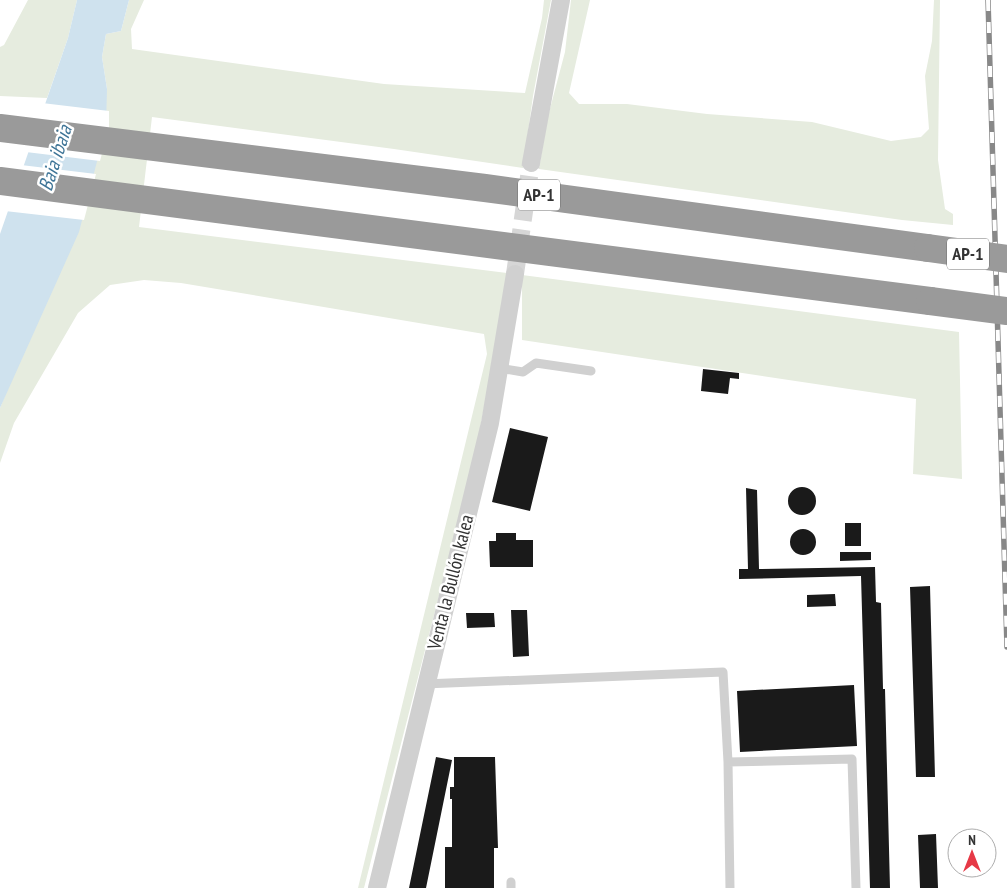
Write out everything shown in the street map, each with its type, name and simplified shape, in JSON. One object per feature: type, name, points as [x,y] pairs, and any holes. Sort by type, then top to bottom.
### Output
[{"type":"highway","name":"AP-1","points":[[0,128],[495,189],[1007,259]]},
{"type":"highway","points":[[0,182],[1007,311]]},
{"type":"street","points":[[531,162],[561,0]]},
{"type":"street","name":"Venta la Bullón kalea","points":[[377,888],[424,684],[490,423],[515,274]]},
{"type":"lane","points":[[499,368],[522,372],[536,363],[591,371]]},
{"type":"lane","points":[[424,684],[723,672],[728,762],[730,888]]},
{"type":"lane","points":[[728,762],[852,759],[856,888]]},
{"type":"shaded area","points":[[28,0],[77,0],[68,38],[47,98],[0,96],[0,47],[4,45]]},
{"type":"shaded area","points":[[129,0],[144,0],[131,29],[132,49],[384,84],[525,93],[542,18],[544,0],[551,0],[533,96],[523,168],[152,117],[139,227],[507,273],[499,330],[474,459],[364,888],[358,888],[487,354],[484,334],[181,283],[144,280],[110,285],[78,313],[14,423],[0,463],[0,408],[18,363],[107,89],[102,57],[106,34],[121,31]]},
{"type":"shaded area","points":[[571,0],[590,0],[569,93],[579,104],[627,104],[707,114],[812,122],[891,141],[921,137],[929,129],[925,76],[932,41],[934,0],[940,0],[938,160],[945,209],[953,214],[953,225],[902,220],[539,169],[547,120],[565,52]]},
{"type":"shaded area","points":[[522,275],[959,332],[962,479],[913,474],[916,399],[522,340]]},
{"type":"water","name":"Baia ibaia","points":[[77,0],[129,0],[121,31],[106,34],[102,57],[107,89],[106,126],[79,232],[0,408],[0,234],[68,38]]},
{"type":"pier","points":[[42,103],[109,111],[109,127],[100,161],[26,152]]},
{"type":"pier","points":[[21,165],[96,174],[84,220],[5,211]]},
{"type":"building","points":[[703,369],[739,373],[739,379],[730,378],[728,394],[701,391]]},
{"type":"building","points":[[510,428],[548,437],[530,511],[492,502]]},
{"type":"building","points":[[802,487],[812,491],[816,501],[812,511],[802,515],[792,511],[788,501],[792,491]]},
{"type":"building","points":[[746,488],[757,490],[759,569],[875,567],[876,602],[881,603],[890,888],[870,888],[861,576],[739,579],[739,569],[748,569]]},
{"type":"building","points":[[845,523],[861,523],[861,546],[845,546]]},
{"type":"building","points":[[803,529],[813,532],[816,542],[813,552],[803,555],[793,552],[790,542],[793,532]]},
{"type":"building","points":[[496,533],[516,533],[516,540],[533,540],[533,567],[490,567],[489,541],[496,541]]},
{"type":"building","points":[[840,552],[871,552],[871,560],[840,561]]},
{"type":"building","points":[[930,586],[935,777],[916,777],[910,587]]},
{"type":"building","points":[[835,594],[836,606],[807,607],[807,595]]},
{"type":"building","points":[[511,610],[527,610],[529,656],[513,657]]},
{"type":"building","points":[[466,613],[494,613],[495,627],[467,628]]},
{"type":"building","points":[[854,685],[857,746],[740,752],[737,691]]},
{"type":"building","points":[[436,757],[452,760],[426,888],[409,888]]},
{"type":"building","points":[[454,757],[495,757],[498,848],[494,848],[494,888],[445,888],[445,847],[452,847],[452,799],[450,799],[450,787],[454,787]]},
{"type":"building","points":[[936,834],[938,888],[920,888],[918,835]]},
{"type":"tunnel","points":[[515,274],[531,163]]},
{"type":"railway","points":[[988,0],[1007,647]]}]
